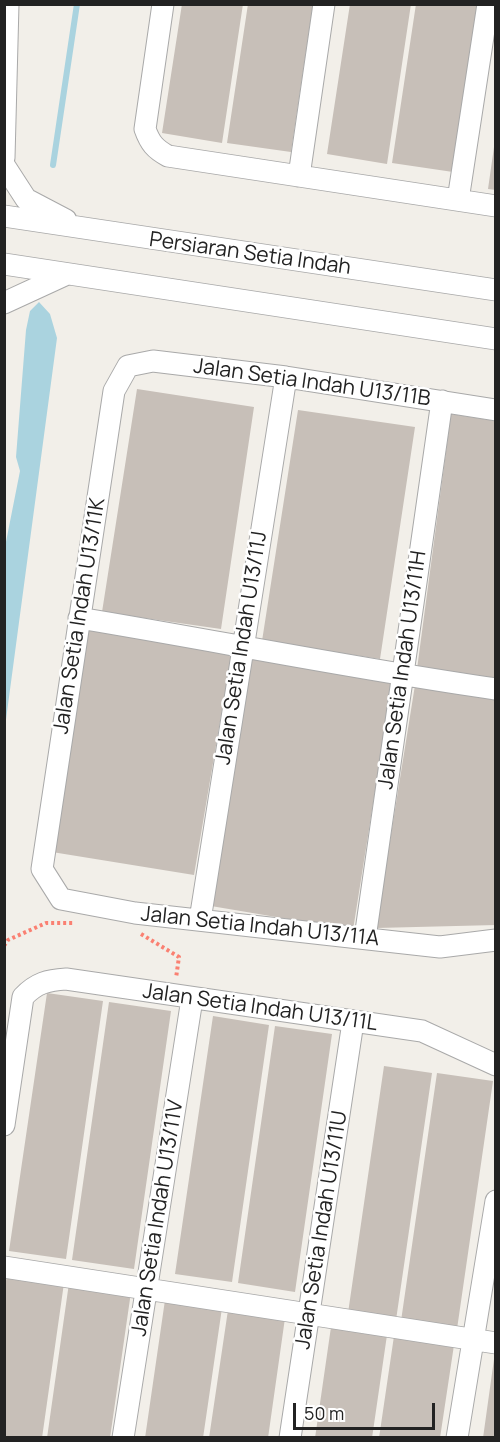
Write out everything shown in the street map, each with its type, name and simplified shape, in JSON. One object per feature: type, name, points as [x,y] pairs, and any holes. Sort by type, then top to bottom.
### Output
[{"type":"street","points":[[4,23],[7,4]]},
{"type":"street","points":[[4,158],[7,4]]},
{"type":"street","points":[[163,4],[145,129],[149,141],[168,156],[495,206]]},
{"type":"street","points":[[299,176],[324,4]]},
{"type":"street","points":[[458,200],[488,4]]},
{"type":"street","points":[[4,165],[26,199],[82,229]]},
{"type":"street","name":"Persiaran Setia Indah","points":[[4,216],[495,290]]},
{"type":"street","points":[[4,264],[495,339]]},
{"type":"street","points":[[4,303],[68,273]]},
{"type":"street","name":"Jalan Setia Indah U13/11B","points":[[128,366],[153,361],[286,377],[495,410]]},
{"type":"street","name":"Jalan Setia Indah U13/11K","points":[[42,869],[114,391],[128,366]]},
{"type":"street","name":"Jalan Setia Indah U13/11J","points":[[200,920],[286,377]]},
{"type":"street","name":"Jalan Setia Indah U13/11H","points":[[365,938],[442,401]]},
{"type":"street","points":[[79,618],[242,645],[402,676],[495,689]]},
{"type":"street","name":"Jalan Setia Indah U13/11A","points":[[42,869],[61,899],[135,913],[440,947],[495,940]]},
{"type":"street","name":"Jalan Setia Indah U13/11L","points":[[4,1125],[23,997],[31,988],[48,980],[66,979],[422,1031],[495,1065]]},
{"type":"street","name":"Jalan Setia Indah U13/11V","points":[[123,1437],[192,999]]},
{"type":"street","name":"Jalan Setia Indah U13/11U","points":[[290,1437],[353,1022]]},
{"type":"street","points":[[457,1437],[495,1201]]},
{"type":"street","points":[[4,1267],[495,1343]]},
{"type":"path","points":[[4,946],[8,940],[46,923]]},
{"type":"path","points":[[137,932],[179,957]]},
{"type":"water","points":[[39,302],[50,314],[57,338],[5,727],[4,552],[20,471],[16,457],[26,330],[30,311]]},
{"type":"building","points":[[182,4],[243,4],[222,143],[162,133]]},
{"type":"building","points":[[248,4],[313,4],[291,152],[227,143]]},
{"type":"building","points":[[350,4],[411,4],[387,164],[327,154]]},
{"type":"building","points":[[416,4],[478,4],[453,172],[392,163]]},
{"type":"building","points":[[494,147],[496,147],[496,190],[488,189]]},
{"type":"building","points":[[137,389],[254,407],[221,629],[102,612]]},
{"type":"building","points":[[298,410],[415,427],[380,659],[262,641]]},
{"type":"building","points":[[451,414],[496,421],[496,681],[417,669]]},
{"type":"building","points":[[86,626],[232,651],[194,875],[52,852]]},
{"type":"building","points":[[251,655],[393,678],[353,930],[211,906]]},
{"type":"building","points":[[415,685],[496,697],[496,925],[376,928]]},
{"type":"building","points":[[47,993],[103,1001],[66,1259],[9,1251]]},
{"type":"building","points":[[109,1002],[171,1011],[134,1269],[72,1260]]},
{"type":"building","points":[[213,1016],[269,1025],[232,1282],[175,1274]]},
{"type":"building","points":[[275,1026],[332,1034],[295,1292],[238,1283]]},
{"type":"building","points":[[384,1066],[432,1073],[396,1320],[348,1313]]},
{"type":"building","points":[[437,1073],[493,1081],[457,1329],[401,1321]]},
{"type":"building","points":[[7,1274],[64,1283],[42,1438],[4,1438],[4,1295]]},
{"type":"building","points":[[69,1283],[131,1292],[110,1438],[47,1438]]},
{"type":"building","points":[[165,1300],[222,1308],[203,1438],[145,1438]]},
{"type":"building","points":[[228,1310],[285,1318],[268,1438],[209,1438]]},
{"type":"building","points":[[331,1327],[387,1335],[372,1438],[315,1438]]},
{"type":"building","points":[[394,1336],[454,1345],[440,1438],[379,1438]]},
{"type":"building","points":[[494,1359],[496,1438],[483,1438]]},
{"type":"waterway","points":[[53,165],[77,4]]}]
